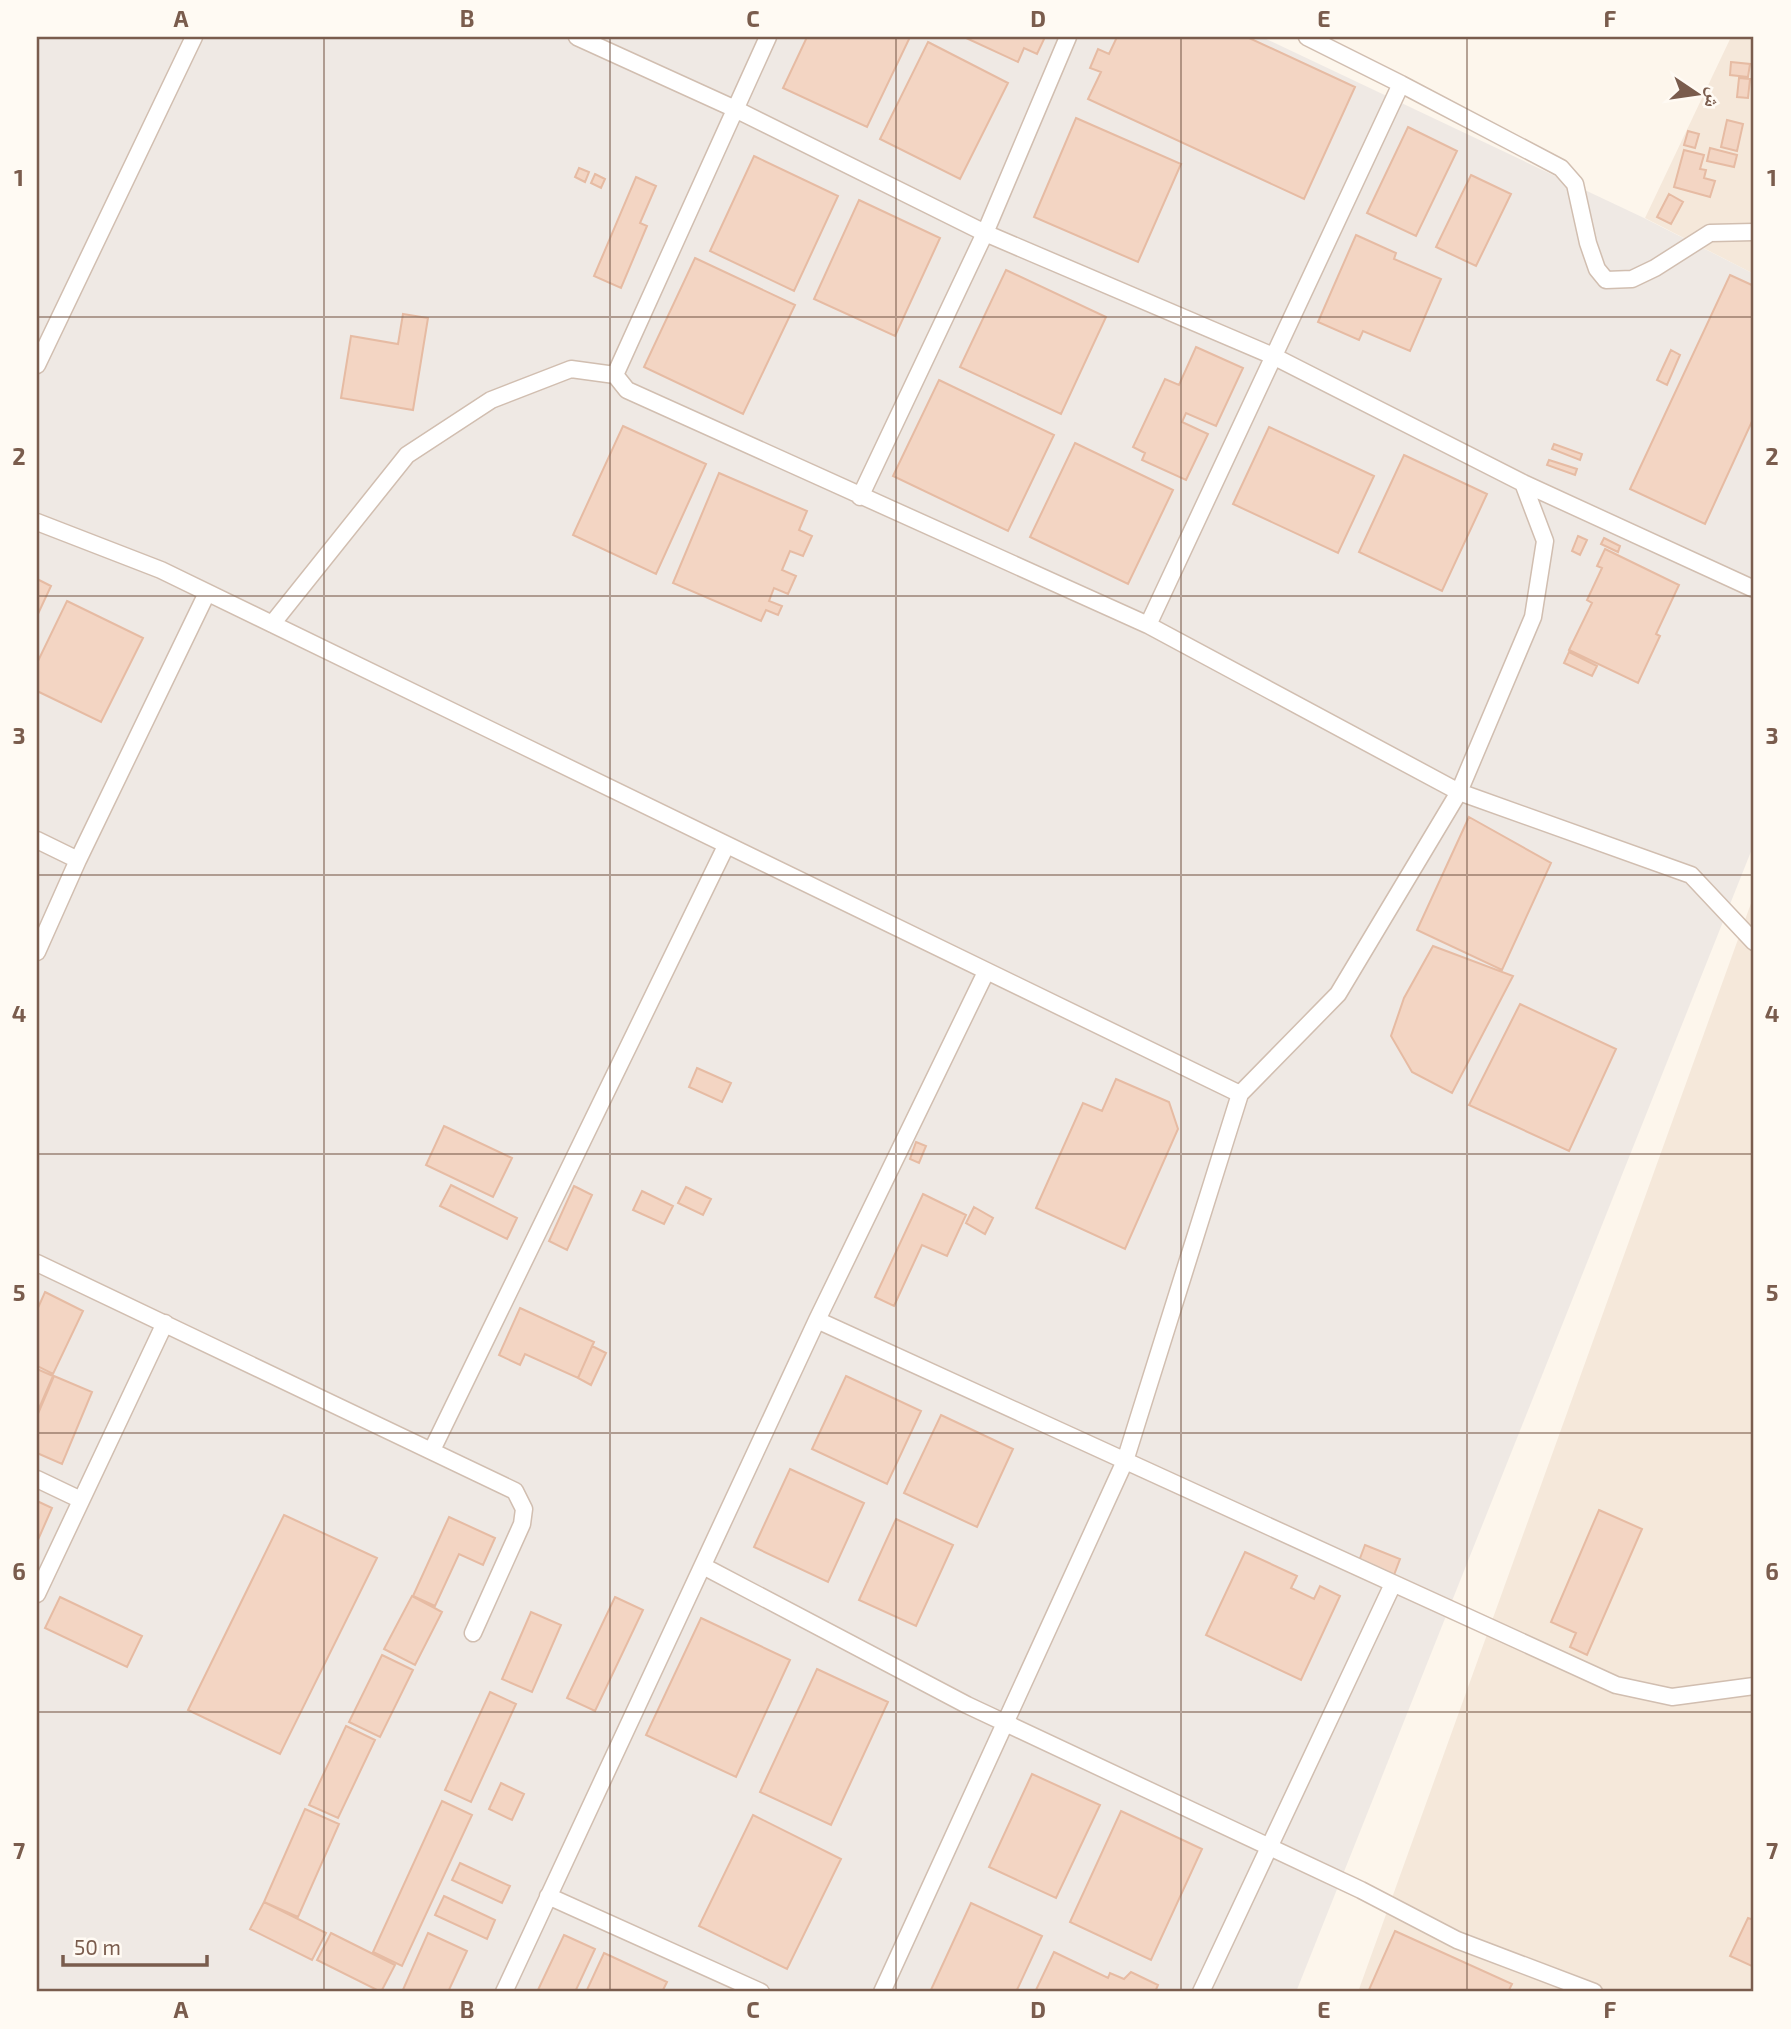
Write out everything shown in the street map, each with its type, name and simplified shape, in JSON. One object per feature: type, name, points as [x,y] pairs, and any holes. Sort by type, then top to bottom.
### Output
[{"type":"street","points":[[37,365],[194,37]]},
{"type":"street","points":[[577,37],[733,108],[985,233],[1273,356],[1523,483],[1754,589]]},
{"type":"street","points":[[615,375],[733,108],[768,37]]},
{"type":"street","points":[[860,497],[985,233],[1068,37]]},
{"type":"street","points":[[1307,37],[1561,168],[1576,184],[1588,243],[1597,269],[1606,280],[1632,279],[1710,233],[1754,232]]},
{"type":"street","points":[[1148,625],[1401,84]]},
{"type":"street","points":[[272,624],[407,455],[491,400],[571,369],[615,375],[627,390],[1148,625],[1460,792],[1691,875],[1754,942]]},
{"type":"street","points":[[882,1992],[1125,1461],[1240,1094],[1338,994],[1460,792],[1533,617],[1545,541],[1523,483]]},
{"type":"street","points":[[37,522],[161,570],[1240,1094]]},
{"type":"street","points":[[37,952],[78,860],[207,593]]},
{"type":"street","points":[[37,840],[78,860]]},
{"type":"street","points":[[432,1450],[726,845]]},
{"type":"street","points":[[504,1992],[817,1320],[985,972]]},
{"type":"street","points":[[37,1263],[510,1488],[519,1496],[524,1509],[522,1524],[473,1633]]},
{"type":"street","points":[[817,1320],[1616,1685],[1672,1698],[1754,1686]]},
{"type":"street","points":[[37,1594],[165,1323]]},
{"type":"street","points":[[37,1479],[81,1500]]},
{"type":"street","points":[[703,1566],[1004,1723],[1361,1891],[1457,1940],[1594,1992]]},
{"type":"street","points":[[1201,1992],[1394,1584]]},
{"type":"street","points":[[548,1896],[761,1992]]},
{"type":"shaded area","points":[[37,37],[1262,37],[1644,218],[1754,274],[1754,844],[1296,1992],[37,1992]]},
{"type":"shaded area","points":[[1731,37],[1754,37],[1754,274],[1645,218]]},
{"type":"shaded area","points":[[1754,895],[1754,1992],[1358,1992]]},
{"type":"building","points":[[807,37],[910,37],[867,127],[783,88]]},
{"type":"building","points":[[964,37],[1045,37],[1037,54],[1024,48],[1018,62]]},
{"type":"building","points":[[1117,37],[1247,37],[1355,87],[1304,199],[1088,99],[1101,72],[1090,68],[1098,49],[1109,54]]},
{"type":"building","points":[[928,42],[1008,83],[960,179],[880,139]]},
{"type":"building","points":[[1731,62],[1750,64],[1748,77],[1730,75]]},
{"type":"building","points":[[1739,78],[1750,79],[1748,98],[1737,97]]},
{"type":"building","points":[[1076,118],[1181,164],[1138,262],[1034,217]]},
{"type":"building","points":[[1727,120],[1743,124],[1737,151],[1721,147]]},
{"type":"building","points":[[1408,127],[1457,151],[1416,236],[1367,213]]},
{"type":"building","points":[[1688,131],[1699,134],[1695,148],[1684,145]]},
{"type":"building","points":[[1710,148],[1737,155],[1734,167],[1707,161]]},
{"type":"building","points":[[1684,150],[1704,155],[1700,169],[1706,170],[1704,178],[1715,181],[1710,197],[1674,187]]},
{"type":"building","points":[[754,156],[838,196],[794,291],[710,251]]},
{"type":"building","points":[[579,168],[589,172],[585,182],[575,177]]},
{"type":"building","points":[[595,174],[605,179],[601,188],[591,183]]},
{"type":"building","points":[[1471,175],[1511,194],[1476,266],[1436,247]]},
{"type":"building","points":[[636,177],[656,186],[640,223],[647,226],[621,288],[594,276]]},
{"type":"building","points":[[1669,194],[1683,202],[1671,224],[1657,217]]},
{"type":"building","points":[[859,200],[940,238],[895,336],[814,299]]},
{"type":"building","points":[[1356,235],[1396,253],[1394,259],[1441,279],[1410,351],[1363,331],[1359,340],[1318,322]]},
{"type":"building","points":[[695,258],[795,305],[743,414],[644,367]]},
{"type":"building","points":[[1006,270],[1106,317],[1061,414],[960,367]]},
{"type":"building","points":[[1730,275],[1754,286],[1754,417],[1705,524],[1630,489]]},
{"type":"building","points":[[403,314],[428,318],[413,410],[341,398],[351,336],[398,344]]},
{"type":"building","points":[[1196,347],[1243,368],[1216,426],[1186,413],[1182,422],[1208,434],[1186,480],[1142,460],[1145,453],[1133,447],[1165,379],[1179,385]]},
{"type":"building","points":[[1671,350],[1680,355],[1667,385],[1657,380]]},
{"type":"building","points":[[939,380],[1054,435],[1008,531],[893,476]]},
{"type":"building","points":[[623,426],[706,464],[656,574],[573,535]]},
{"type":"building","points":[[1269,427],[1374,476],[1338,553],[1233,504]]},
{"type":"building","points":[[1075,443],[1173,490],[1128,584],[1030,537]]},
{"type":"building","points":[[1554,444],[1582,454],[1580,460],[1552,449]]},
{"type":"building","points":[[1404,455],[1487,494],[1442,591],[1359,552]]},
{"type":"building","points":[[1549,460],[1577,469],[1575,475],[1547,465]]},
{"type":"building","points":[[719,473],[807,511],[799,530],[812,536],[803,556],[790,551],[782,570],[796,576],[788,594],[774,588],[769,601],[782,606],[778,615],[766,610],[761,621],[673,583]]},
{"type":"building","points":[[1578,536],[1587,540],[1580,555],[1572,551]]},
{"type":"building","points":[[1604,538],[1620,546],[1618,552],[1601,544]]},
{"type":"building","points":[[1605,549],[1679,585],[1656,634],[1660,636],[1638,683],[1569,650],[1592,603],[1587,600],[1602,568],[1597,566]]},
{"type":"building","points":[[37,579],[51,586],[37,616]]},
{"type":"building","points":[[67,601],[143,638],[101,722],[37,691],[37,663]]},
{"type":"building","points":[[1569,652],[1597,666],[1592,676],[1564,663]]},
{"type":"building","points":[[1469,817],[1551,863],[1502,970],[1417,930]]},
{"type":"building","points":[[1433,946],[1513,976],[1452,1093],[1412,1072],[1391,1036],[1404,998]]},
{"type":"building","points":[[1520,1004],[1616,1049],[1569,1151],[1469,1105]]},
{"type":"building","points":[[697,1068],[731,1083],[722,1102],[689,1087]]},
{"type":"building","points":[[1116,1079],[1169,1102],[1178,1129],[1125,1249],[1036,1208],[1083,1103],[1102,1111]]},
{"type":"building","points":[[444,1126],[512,1158],[493,1197],[426,1165]]},
{"type":"building","points":[[916,1142],[926,1146],[919,1163],[910,1159]]},
{"type":"building","points":[[451,1185],[517,1218],[507,1239],[440,1206]]},
{"type":"building","points":[[574,1186],[592,1195],[567,1250],[549,1241]]},
{"type":"building","points":[[686,1187],[711,1199],[703,1215],[678,1203]]},
{"type":"building","points":[[642,1191],[673,1206],[664,1224],[633,1210]]},
{"type":"building","points":[[923,1194],[966,1215],[947,1256],[922,1245],[894,1306],[875,1297]]},
{"type":"building","points":[[974,1207],[993,1218],[985,1234],[966,1223]]},
{"type":"building","points":[[45,1292],[83,1311],[53,1374],[37,1366],[37,1310]]},
{"type":"building","points":[[520,1308],[594,1342],[578,1378],[525,1354],[520,1365],[499,1355]]},
{"type":"building","points":[[592,1346],[606,1353],[591,1385],[578,1378]]},
{"type":"building","points":[[37,1369],[53,1376],[37,1413]]},
{"type":"building","points":[[54,1376],[92,1392],[62,1464],[37,1453],[37,1416]]},
{"type":"building","points":[[846,1376],[921,1411],[887,1484],[812,1449]]},
{"type":"building","points":[[941,1415],[1013,1449],[977,1527],[904,1493]]},
{"type":"building","points":[[790,1469],[864,1503],[828,1582],[754,1547]]},
{"type":"building","points":[[37,1501],[52,1508],[37,1542]]},
{"type":"building","points":[[1599,1510],[1642,1529],[1587,1655],[1570,1647],[1576,1633],[1551,1622]]},
{"type":"building","points":[[284,1515],[377,1558],[280,1754],[188,1710]]},
{"type":"building","points":[[449,1517],[495,1538],[483,1565],[459,1554],[435,1606],[413,1596]]},
{"type":"building","points":[[896,1519],[953,1545],[916,1626],[859,1600]]},
{"type":"building","points":[[1365,1545],[1400,1559],[1394,1575],[1359,1561]]},
{"type":"building","points":[[1245,1552],[1297,1576],[1291,1588],[1314,1599],[1320,1586],[1340,1596],[1301,1680],[1206,1635]]},
{"type":"building","points":[[412,1596],[442,1612],[415,1665],[384,1649]]},
{"type":"building","points":[[60,1597],[142,1636],[127,1667],[45,1628]]},
{"type":"building","points":[[615,1597],[643,1610],[595,1711],[567,1698]]},
{"type":"building","points":[[531,1612],[561,1625],[532,1692],[502,1679]]},
{"type":"building","points":[[701,1618],[790,1660],[736,1777],[646,1735]]},
{"type":"building","points":[[382,1655],[413,1670],[380,1737],[349,1722]]},
{"type":"building","points":[[817,1669],[888,1702],[831,1825],[760,1792]]},
{"type":"building","points":[[490,1692],[516,1704],[471,1802],[445,1790]]},
{"type":"building","points":[[346,1726],[375,1740],[338,1818],[309,1805]]},
{"type":"building","points":[[1032,1774],[1100,1805],[1056,1898],[989,1867]]},
{"type":"building","points":[[501,1783],[524,1794],[512,1820],[489,1809]]},
{"type":"building","points":[[442,1801],[472,1815],[402,1966],[373,1952]]},
{"type":"building","points":[[305,1809],[339,1824],[298,1917],[264,1902]]},
{"type":"building","points":[[1121,1811],[1202,1849],[1151,1960],[1070,1922]]},
{"type":"building","points":[[753,1815],[841,1859],[787,1969],[699,1926]]},
{"type":"building","points":[[460,1863],[510,1886],[502,1903],[452,1880]]},
{"type":"building","points":[[444,1896],[495,1920],[487,1939],[435,1915]]},
{"type":"building","points":[[264,1902],[326,1933],[312,1960],[250,1929]]},
{"type":"building","points":[[971,1903],[1042,1936],[1016,1992],[930,1992]]},
{"type":"building","points":[[1748,1918],[1754,1920],[1754,1967],[1730,1956]]},
{"type":"building","points":[[1395,1931],[1512,1984],[1508,1992],[1368,1992]]},
{"type":"building","points":[[331,1933],[395,1965],[381,1992],[317,1960]]},
{"type":"building","points":[[428,1933],[467,1951],[448,1992],[402,1992]]},
{"type":"building","points":[[564,1935],[595,1949],[575,1992],[537,1992]]},
{"type":"building","points":[[1054,1952],[1108,1978],[1110,1973],[1124,1979],[1131,1972],[1158,1985],[1155,1992],[1035,1992]]},
{"type":"building","points":[[604,1953],[667,1982],[662,1992],[586,1992]]}]
